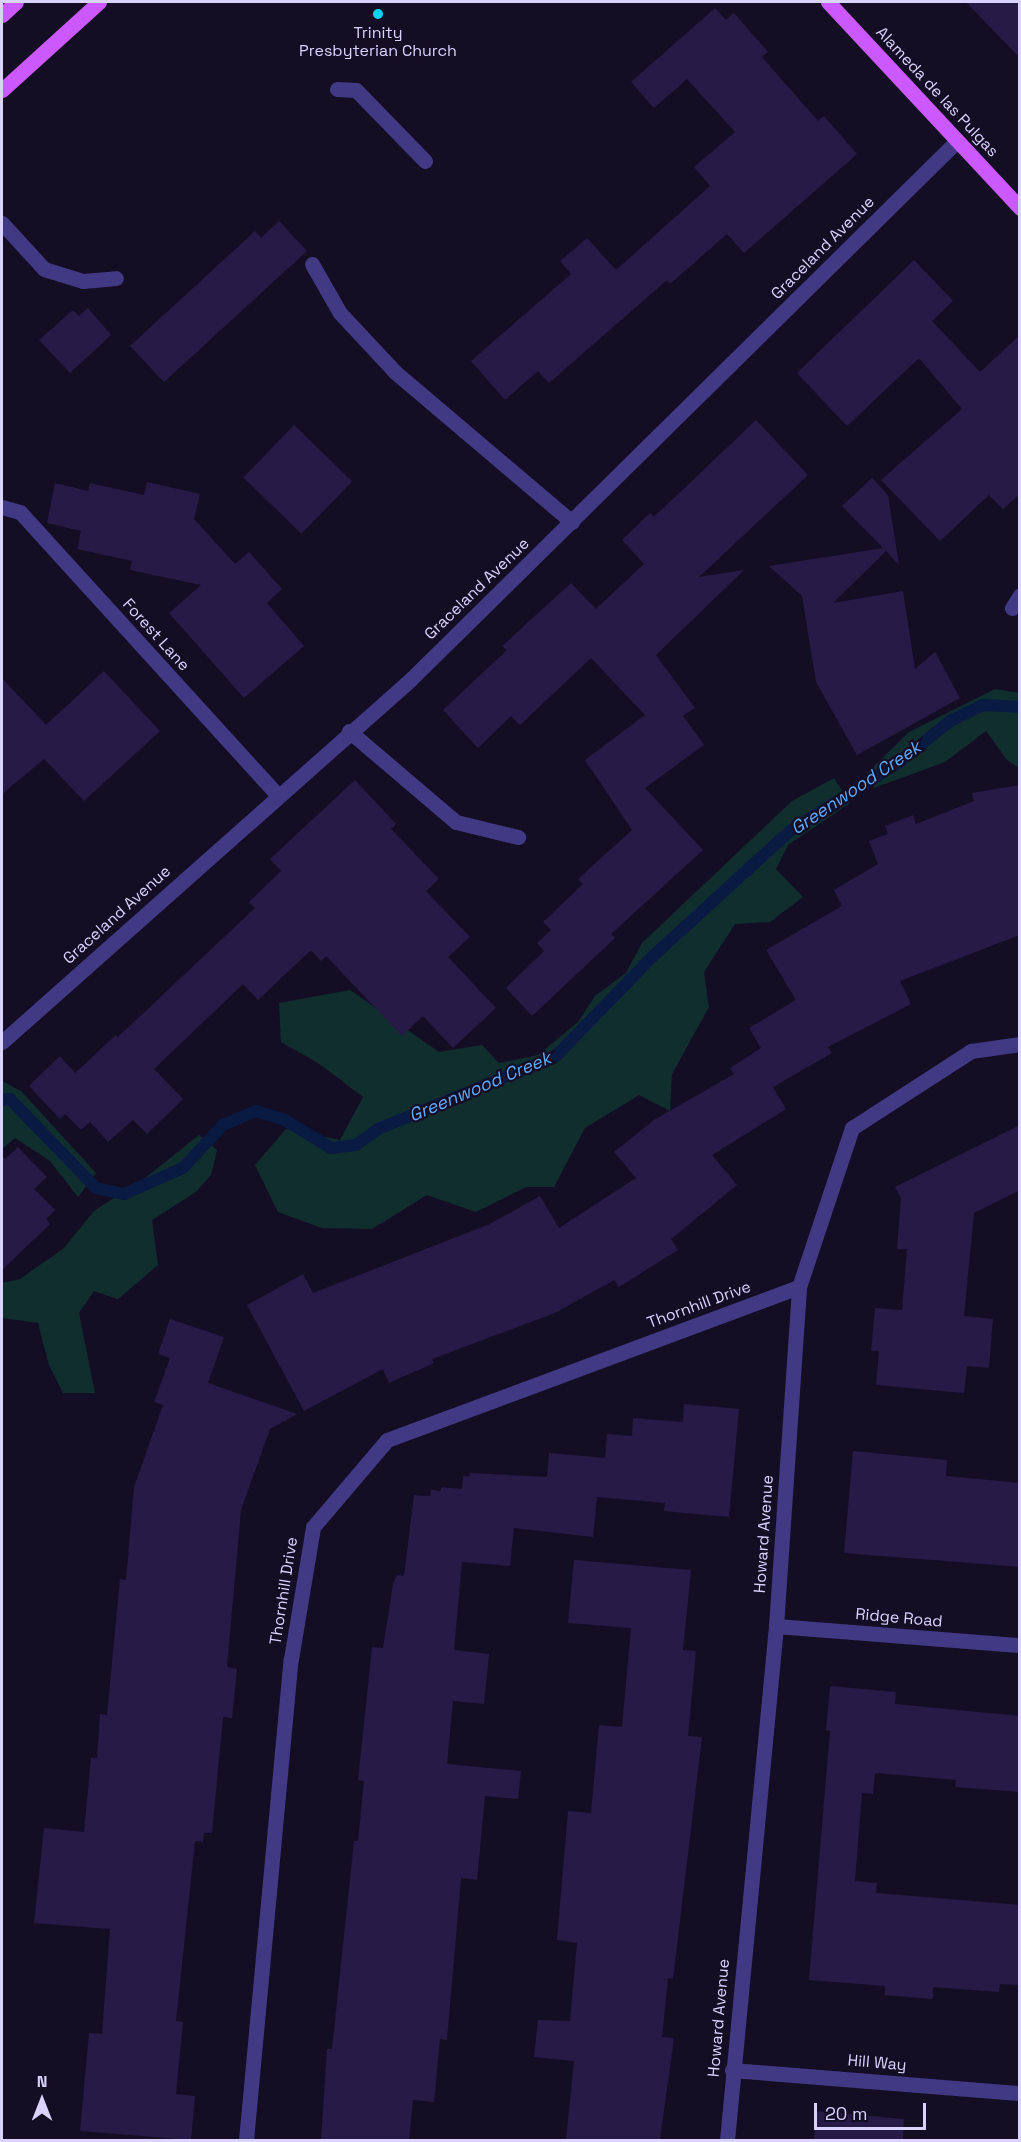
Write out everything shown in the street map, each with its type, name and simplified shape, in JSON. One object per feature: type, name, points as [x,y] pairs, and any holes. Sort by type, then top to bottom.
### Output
[{"type":"main road","points":[[2,15],[16,2]]},
{"type":"main road","points":[[2,90],[99,2]]},
{"type":"main road","name":"Alameda de las Pulgas","points":[[828,2],[1020,208]]},
{"type":"street","points":[[338,89],[356,90],[425,161]]},
{"type":"street","name":"Graceland Avenue","points":[[2,1042],[349,731],[410,680],[957,141]]},
{"type":"street","points":[[2,223],[44,269],[83,281],[116,278]]},
{"type":"street","points":[[312,264],[340,313],[395,372],[572,522]]},
{"type":"street","name":"Forest Lane","points":[[2,507],[20,512],[278,796]]},
{"type":"street","points":[[349,731],[456,822],[518,837]]},
{"type":"street","name":"Howard Avenue","points":[[727,2140],[776,1626],[799,1287],[852,1128],[971,1051],[1020,1044]]},
{"type":"street","name":"Thornhill Drive","points":[[246,2140],[291,1659],[312,1527],[387,1440],[799,1287]]},
{"type":"street","name":"Ridge Road","points":[[776,1626],[1020,1646]]},
{"type":"street","name":"Hill Way","points":[[732,2070],[1020,2093]]},
{"type":"green space","points":[[995,689],[1019,693],[1019,768],[1007,760],[986,731],[945,762],[874,788],[867,773],[909,732]]},
{"type":"green space","points":[[834,778],[850,803],[788,845],[776,869],[803,897],[770,922],[735,924],[704,972],[709,1007],[672,1074],[670,1111],[639,1095],[585,1128],[554,1187],[526,1187],[476,1212],[427,1195],[372,1229],[322,1228],[278,1212],[255,1165],[286,1129],[340,1140],[363,1097],[318,1063],[281,1042],[279,1003],[350,990],[439,1052],[482,1045],[499,1063],[538,1055],[578,1022],[595,996],[626,973],[642,943],[792,801]]},
{"type":"green space","points":[[2,1081],[21,1091],[96,1173],[78,1197],[50,1161],[15,1138],[2,1149]]},
{"type":"green space","points":[[199,1135],[217,1150],[211,1175],[196,1192],[152,1220],[158,1265],[118,1299],[94,1291],[79,1313],[95,1393],[63,1393],[49,1365],[38,1323],[2,1318],[2,1283],[20,1279],[64,1248],[94,1211],[149,1175]]},
{"type":"building","points":[[966,2],[1020,2],[1020,58]]},
{"type":"building","points":[[715,8],[726,20],[734,13],[768,52],[762,57],[818,121],[824,116],[857,154],[744,253],[727,234],[670,284],[667,280],[549,383],[538,371],[505,400],[471,361],[571,274],[560,261],[587,238],[616,270],[710,186],[694,167],[735,132],[687,79],[654,108],[631,82]]},
{"type":"building","points":[[279,221],[307,251],[164,382],[130,346],[255,231],[261,238]]},
{"type":"building","points":[[914,260],[953,301],[932,321],[980,372],[1020,335],[1020,494],[1003,509],[989,495],[940,541],[881,480],[962,409],[919,358],[847,426],[797,373]]},
{"type":"building","points":[[88,308],[111,335],[70,373],[39,340],[73,310],[79,316]]},
{"type":"building","points":[[756,420],[808,475],[699,577],[744,570],[656,655],[695,708],[683,716],[704,745],[645,788],[703,850],[611,934],[615,938],[532,1016],[506,988],[544,951],[537,943],[551,930],[543,922],[583,884],[578,879],[632,830],[585,760],[645,715],[591,658],[520,725],[511,716],[478,748],[443,710],[507,650],[502,646],[571,583],[596,609],[644,564],[622,540],[650,513],[654,517]]},
{"type":"building","points":[[294,425],[352,481],[302,534],[243,478]]},
{"type":"building","points":[[872,478],[888,495],[899,565],[886,551],[833,603],[903,591],[915,669],[935,652],[960,698],[857,755],[816,682],[802,596],[769,566],[883,548],[842,506]]},
{"type":"building","points":[[147,482],[200,494],[194,519],[235,564],[249,552],[282,589],[267,603],[304,646],[244,698],[169,613],[201,585],[130,570],[132,561],[77,549],[81,531],[47,523],[55,483],[88,491],[90,483],[144,495]]},
{"type":"building","points":[[104,671],[160,731],[84,801],[44,759],[2,794],[2,678],[46,725]]},
{"type":"building","points":[[355,780],[396,824],[391,829],[439,879],[426,891],[470,937],[448,957],[496,1008],[453,1048],[423,1016],[402,1036],[326,956],[321,961],[311,950],[258,1000],[243,984],[154,1069],[183,1099],[147,1134],[133,1120],[108,1142],[90,1122],[81,1130],[65,1114],[60,1119],[29,1086],[60,1056],[75,1073],[116,1035],[118,1037],[255,908],[249,902],[281,871],[270,859]]},
{"type":"building","points":[[1020,785],[1020,935],[900,981],[911,1004],[828,1047],[832,1053],[773,1087],[786,1109],[712,1155],[737,1185],[671,1239],[678,1250],[619,1287],[614,1280],[555,1313],[432,1359],[434,1363],[389,1383],[383,1369],[304,1411],[247,1305],[303,1274],[313,1293],[490,1224],[540,1196],[559,1228],[636,1178],[614,1152],[654,1120],[734,1074],[730,1068],[761,1048],[749,1028],[796,1000],[766,950],[842,906],[834,890],[878,864],[869,841],[888,834],[885,826],[913,815],[916,824],[974,801],[972,793]]},
{"type":"building","points":[[1020,1125],[1020,1190],[974,1213],[964,1316],[993,1319],[989,1368],[967,1366],[964,1393],[876,1385],[879,1351],[871,1351],[875,1308],[902,1310],[907,1249],[897,1249],[901,1198],[895,1187]]},
{"type":"building","points":[[18,1147],[47,1177],[34,1189],[55,1210],[46,1219],[50,1224],[2,1270],[2,1155],[5,1159]]},
{"type":"building","points":[[170,1319],[224,1337],[208,1383],[297,1414],[270,1429],[241,1510],[227,1667],[237,1669],[232,1718],[223,1717],[212,1833],[204,1833],[203,1842],[195,1841],[176,2021],[183,2022],[176,2094],[195,2096],[191,2140],[80,2131],[89,2033],[102,2034],[110,1929],[34,1923],[44,1828],[84,1832],[91,1758],[97,1758],[100,1714],[107,1715],[120,1579],[126,1580],[134,1487],[163,1405],[154,1402],[170,1358],[158,1354]]},
{"type":"building","points":[[684,1404],[739,1409],[729,1517],[664,1511],[665,1503],[597,1497],[593,1537],[514,1528],[510,1566],[462,1562],[454,1650],[489,1654],[484,1704],[453,1701],[447,1764],[521,1771],[518,1799],[485,1796],[477,1880],[461,1878],[447,2040],[440,2039],[434,2102],[413,2100],[409,2140],[321,2140],[327,2049],[332,2049],[354,1841],[358,1841],[364,1781],[358,1780],[372,1647],[383,1648],[393,1584],[397,1575],[404,1576],[414,1495],[430,1496],[431,1490],[441,1491],[441,1487],[462,1489],[463,1476],[469,1477],[470,1473],[547,1477],[549,1453],[605,1458],[607,1434],[632,1436],[633,1418],[683,1422]]},
{"type":"building","points":[[853,1451],[947,1460],[946,1476],[1020,1483],[1020,1567],[844,1553]]},
{"type":"building","points":[[574,1560],[691,1570],[683,1650],[696,1651],[688,1736],[702,1737],[673,1979],[668,1978],[662,2037],[674,2038],[660,2140],[566,2140],[574,2061],[534,2057],[538,2020],[570,2021],[577,1943],[557,1940],[568,1811],[591,1813],[599,1725],[622,1727],[631,1628],[568,1623]]},
{"type":"building","points":[[830,1686],[896,1692],[895,1704],[1020,1716],[1020,1792],[955,1787],[956,1780],[875,1773],[873,1794],[862,1793],[855,1881],[877,1883],[876,1893],[1020,1905],[1020,1985],[1000,1984],[999,1992],[933,1987],[933,1999],[885,1995],[885,1986],[809,1980],[830,1731],[826,1730]]},
{"type":"building","points":[[816,2111],[904,2119],[903,2140],[814,2140]]},
{"type":"waterway","name":"Greenwood Creek","points":[[2,1100],[10,1099],[96,1188],[124,1194],[183,1168],[223,1125],[256,1111],[285,1120],[331,1148],[356,1145],[378,1129],[556,1056],[652,957],[790,831],[898,763],[950,721],[983,705],[1020,707]]},
{"type":"place","name":"Trinity Presbyterian Church","points":[[378,14]]}]
